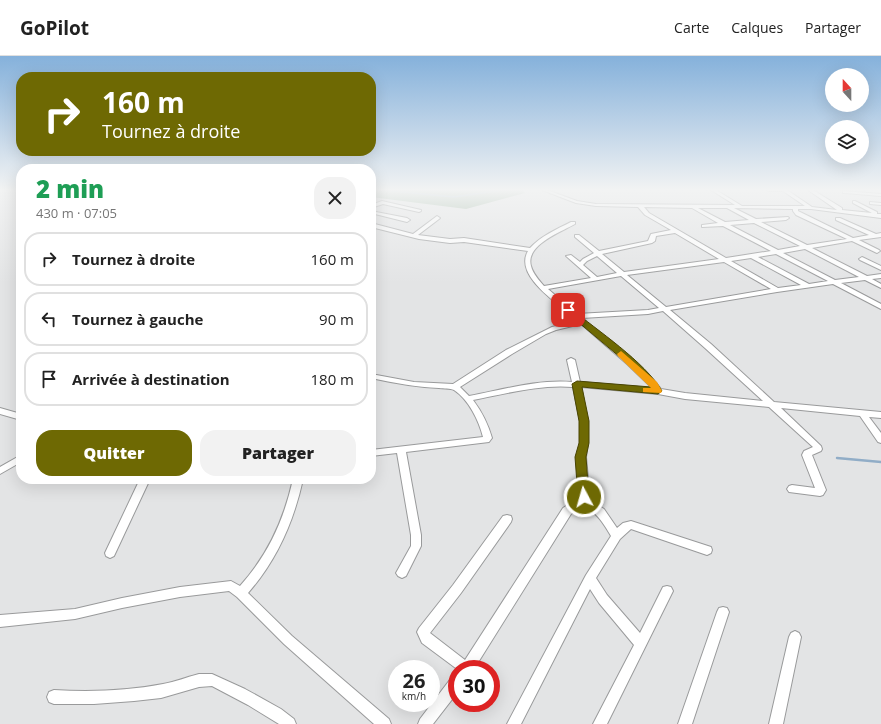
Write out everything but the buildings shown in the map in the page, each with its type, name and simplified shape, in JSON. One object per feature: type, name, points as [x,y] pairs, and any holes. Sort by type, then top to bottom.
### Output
[{"type":"street","points":[[392,230],[404,221]]},
{"type":"street","points":[[415,236],[434,221]]},
{"type":"street","points":[[659,221],[777,290]]},
{"type":"street","points":[[720,221],[881,307]]},
{"type":"street","points":[[704,226],[761,221]]},
{"type":"street","points":[[813,221],[877,250]]},
{"type":"street","points":[[843,221],[878,235]]},
{"type":"street","points":[[754,222],[881,286]]},
{"type":"street","points":[[573,223],[539,241],[531,250],[526,264],[532,277],[542,288],[574,316],[630,362],[653,384],[658,391]]},
{"type":"street","points":[[376,226],[415,236],[450,241],[467,240],[531,250]]},
{"type":"street","points":[[580,265],[584,261],[599,254],[650,242],[652,241],[653,235],[676,231]]},
{"type":"street","points":[[542,288],[622,274],[752,256],[878,235]]},
{"type":"street","points":[[577,236],[708,346],[806,435],[818,449],[807,453],[821,490],[820,492],[792,488]]},
{"type":"street","points":[[569,256],[596,279]]},
{"type":"street","points":[[752,256],[808,286]]},
{"type":"street","points":[[862,259],[881,268]]},
{"type":"street","points":[[574,316],[663,309],[777,290],[881,276]]},
{"type":"street","points":[[376,377],[414,384],[455,387],[509,352],[544,333],[554,328],[582,322]]},
{"type":"street","points":[[571,360],[584,421],[584,443],[581,457],[582,481],[586,502]]},
{"type":"street","points":[[468,399],[558,383],[658,391],[685,396],[881,415]]},
{"type":"street","points":[[376,452],[486,440],[488,438],[486,430],[468,399],[455,387]]},
{"type":"street","points":[[0,411],[16,416]]},
{"type":"street","points":[[863,414],[881,440]]},
{"type":"street","points":[[401,450],[416,535],[416,546],[402,573]]},
{"type":"street","points":[[0,471],[16,461]]},
{"type":"street","points":[[110,553],[143,484]]},
{"type":"street","points":[[241,593],[255,578],[277,544],[294,500],[297,484]]},
{"type":"street","points":[[473,660],[567,511],[573,505],[579,502],[586,502],[601,512],[610,524],[616,536]]},
{"type":"street","points":[[455,660],[426,639],[423,632],[457,589],[507,519]]},
{"type":"street","points":[[514,724],[590,578],[616,536],[628,526],[632,525],[707,550]]},
{"type":"street","points":[[590,578],[608,605],[641,644]]},
{"type":"street","points":[[0,621],[75,614],[122,603],[231,586],[236,588],[288,640],[384,724]]},
{"type":"street","points":[[600,724],[667,591]]},
{"type":"street","points":[[685,724],[722,612]]},
{"type":"street","points":[[776,724],[795,637]]},
{"type":"street","points":[[54,696],[90,699],[124,697],[163,690],[201,680],[212,680],[270,710],[287,721],[289,724]]},
{"type":"street","points":[[425,724],[448,694]]},
{"type":"waterway","points":[[837,458],[881,462]]},
{"type":"slow traffic","points":[[621,354],[653,384],[658,391],[647,390]]},
{"type":"route","points":[[568,310],[630,362],[653,384],[658,391],[577,384],[584,421],[584,443],[581,457],[584,497]]}]
